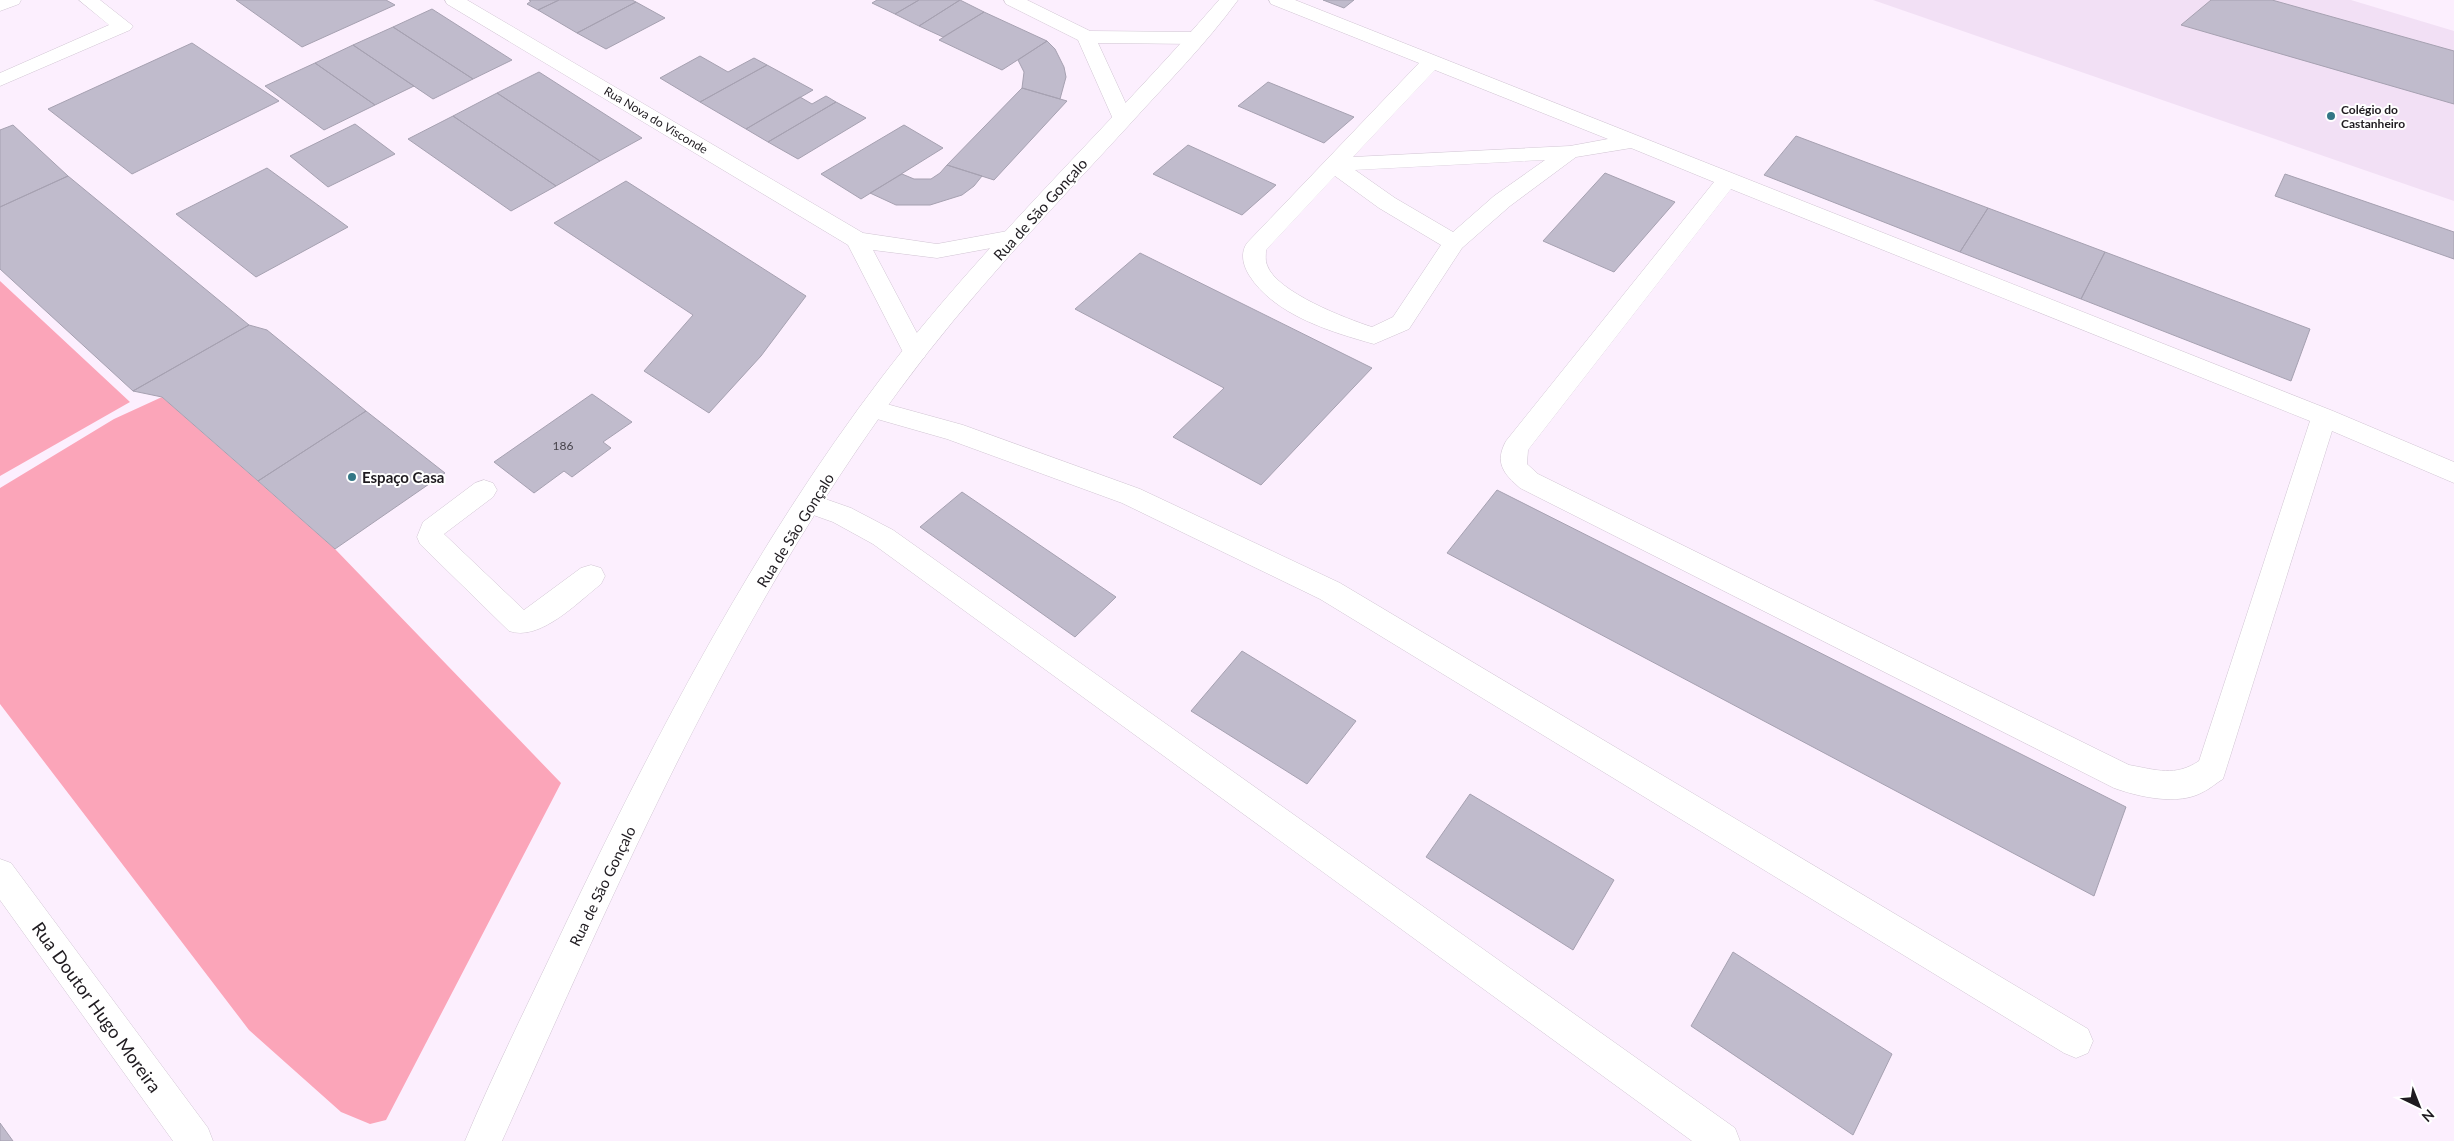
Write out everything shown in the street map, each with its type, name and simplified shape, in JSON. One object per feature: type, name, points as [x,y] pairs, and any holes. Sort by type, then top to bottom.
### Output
[{"type":"street","points":[[0,5],[12,0]]},
{"type":"street","points":[[0,80],[123,26],[88,0]]},
{"type":"street","name":"Rua Nova do Visconde","points":[[454,0],[857,240],[937,251],[1013,237]]},
{"type":"street","points":[[1014,0],[1086,37],[1197,38]]},
{"type":"street","name":"Rua de São Gonçalo","points":[[483,1141],[606,877],[701,687],[775,559],[872,409],[915,352],[1013,237],[1197,38],[1229,0]]},
{"type":"street","points":[[1278,0],[2324,417],[2454,472]]},
{"type":"street","points":[[1086,37],[1123,119]]},
{"type":"street","points":[[1432,61],[1255,248],[1256,267],[1271,287],[1328,322],[1374,336],[1401,323],[1454,243],[1502,201],[1570,152]]},
{"type":"street","points":[[1333,165],[1570,152],[1634,142]]},
{"type":"street","points":[[1333,165],[1387,204],[1454,243]]},
{"type":"street","points":[[1727,179],[1515,448],[1514,468],[1538,485],[2125,778],[2163,785],[2192,783],[2212,769],[2324,417]]},
{"type":"street","points":[[857,240],[915,352]]},
{"type":"street","points":[[872,409],[954,432],[1131,496],[1330,591],[2076,1040]]},
{"type":"street","points":[[484,490],[432,529],[430,537],[519,623],[538,617],[591,576]]},
{"type":"street","points":[[811,504],[842,515],[883,537],[1722,1141]]},
{"type":"street","name":"Rua Doutor Hugo Moreira","points":[[0,874],[195,1141]]},
{"type":"shaded area","name":"Colégio do Castanheiro","points":[[1873,0],[2351,0],[2454,31],[2454,201]]},
{"type":"shaded area","points":[[0,281],[130,402],[0,476]]},
{"type":"shaded area","points":[[162,397],[335,549],[561,783],[386,1120],[370,1124],[341,1112],[249,1030],[0,704],[0,488],[114,419]]},
{"type":"building","points":[[236,0],[386,0],[395,5],[302,47]]},
{"type":"building","points":[[529,0],[559,0],[538,10],[527,4],[531,1]]},
{"type":"building","points":[[559,0],[632,0],[636,2],[577,33],[538,10]]},
{"type":"building","points":[[877,0],[919,0],[895,14],[872,3]]},
{"type":"building","points":[[919,0],[960,0],[919,26],[895,14]]},
{"type":"building","points":[[960,0],[984,12],[943,37],[919,26]]},
{"type":"building","points":[[1323,0],[1354,0],[1344,8]]},
{"type":"building","points":[[2211,0],[2272,0],[2454,51],[2454,104],[2181,25]]},
{"type":"building","points":[[636,2],[665,18],[606,49],[577,33]]},
{"type":"building","points":[[432,9],[512,60],[473,79],[393,27]]},
{"type":"building","points":[[984,12],[1047,41],[1002,70],[939,40]]},
{"type":"building","points":[[393,27],[473,79],[433,99],[353,45]]},
{"type":"building","points":[[1047,41],[1055,49],[1064,67],[1066,77],[1060,99],[1022,88],[1024,72],[1018,60]]},
{"type":"building","points":[[192,43],[279,101],[132,174],[48,109]]},
{"type":"building","points":[[353,45],[414,86],[375,105],[315,63]]},
{"type":"building","points":[[700,56],[728,72],[754,58],[767,65],[700,102],[660,78]]},
{"type":"building","points":[[315,63],[375,105],[324,130],[265,86]]},
{"type":"building","points":[[767,65],[813,90],[746,129],[700,102]]},
{"type":"building","points":[[539,72],[642,138],[600,161],[497,93]]},
{"type":"building","points":[[1268,82],[1354,117],[1324,143],[1238,106]]},
{"type":"building","points":[[1022,88],[1067,101],[994,180],[947,165]]},
{"type":"building","points":[[497,93],[600,161],[556,186],[453,116]]},
{"type":"building","points":[[826,96],[836,102],[768,142],[746,129],[800,97],[812,104]]},
{"type":"building","points":[[836,102],[866,118],[798,159],[768,142]]},
{"type":"building","points":[[453,116],[556,186],[511,211],[408,139]]},
{"type":"building","points":[[355,124],[395,154],[328,187],[290,156]]},
{"type":"building","points":[[13,125],[68,176],[0,207],[0,130]]},
{"type":"building","points":[[904,125],[943,148],[861,199],[821,174]]},
{"type":"building","points":[[1796,136],[1988,208],[1960,252],[1764,175]]},
{"type":"building","points":[[1188,145],[1276,185],[1242,215],[1153,174]]},
{"type":"building","points":[[947,165],[982,176],[974,186],[962,195],[930,205],[896,205],[870,193],[902,174],[914,179],[931,179]]},
{"type":"building","points":[[267,168],[348,227],[256,277],[176,214]]},
{"type":"building","points":[[1605,173],[1675,202],[1614,272],[1543,241]]},
{"type":"building","points":[[2285,174],[2454,232],[2454,259],[2275,196]]},
{"type":"building","points":[[68,176],[249,325],[133,391],[0,269],[0,207]]},
{"type":"building","points":[[626,181],[806,296],[761,356],[709,413],[644,371],[693,315],[554,223]]},
{"type":"building","points":[[1988,208],[2105,252],[2081,299],[1960,252]]},
{"type":"building","points":[[2105,252],[2310,329],[2291,381],[2081,299]]},
{"type":"building","points":[[1140,253],[1372,368],[1261,485],[1173,437],[1224,388],[1075,309]]},
{"type":"building","points":[[249,325],[267,330],[366,411],[258,481],[162,397],[133,391]]},
{"type":"building","points":[[592,394],[632,422],[603,442],[611,448],[572,477],[564,471],[534,493],[494,462]]},
{"type":"building","name":"Espaço Casa","points":[[366,411],[445,473],[335,549],[258,481]]},
{"type":"building","points":[[1497,490],[2126,807],[2094,896],[1447,553]]},
{"type":"building","points":[[962,492],[1116,597],[1075,637],[920,527]]},
{"type":"building","points":[[1242,651],[1356,721],[1307,784],[1191,711]]},
{"type":"building","points":[[1470,794],[1614,880],[1573,950],[1426,857]]},
{"type":"building","points":[[1733,952],[1892,1054],[1853,1135],[1691,1026]]},
{"type":"building","points":[[0,1123],[13,1141],[0,1141]]},
{"type":"place","name":"Colégio do Castanheiro","points":[[2331,116]]},
{"type":"place","name":"Espaço Casa","points":[[352,477]]}]
